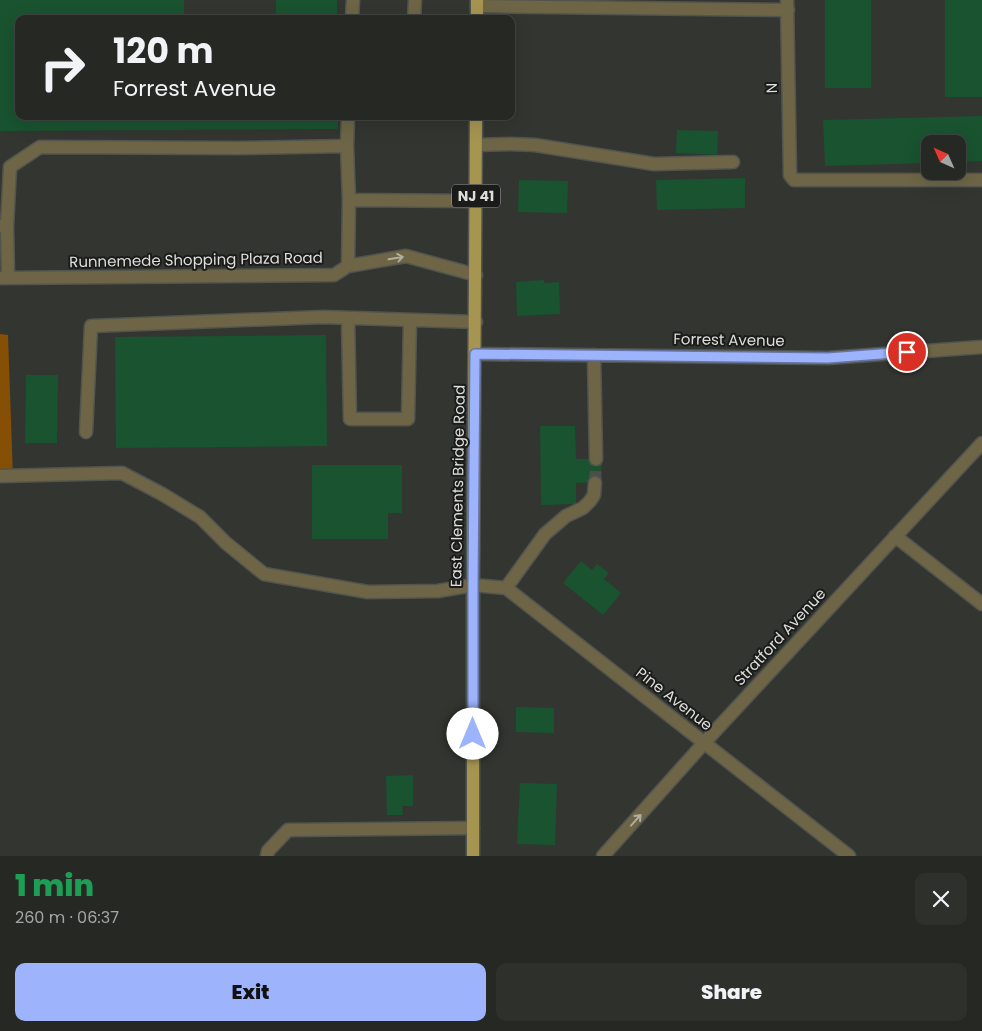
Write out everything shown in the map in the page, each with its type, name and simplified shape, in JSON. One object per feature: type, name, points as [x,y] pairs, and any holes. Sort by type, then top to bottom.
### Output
[{"type":"main road","name":"East Clements Bridge Road","points":[[472,856],[476,120]]},
{"type":"street","points":[[352,15],[353,0]]},
{"type":"street","points":[[414,15],[416,0]]},
{"type":"street","points":[[477,8],[788,5]]},
{"type":"street","name":"N","points":[[788,5],[790,175],[794,180],[982,180]]},
{"type":"street","points":[[348,120],[348,266]]},
{"type":"street","points":[[476,144],[534,145],[654,164],[733,162]]},
{"type":"street","points":[[4,278],[4,226],[10,167],[40,147],[262,148],[347,146]]},
{"type":"street","points":[[349,200],[476,201]]},
{"type":"street","name":"Runnemede Shopping Plaza Road","points":[[4,278],[334,275],[348,266],[406,256],[476,275]]},
{"type":"street","points":[[86,432],[91,326],[323,316],[476,322]]},
{"type":"street","points":[[348,318],[350,419],[408,419],[410,320]]},
{"type":"street","name":"Forrest Avenue","points":[[475,354],[828,358],[982,347]]},
{"type":"street","points":[[594,355],[596,459]]},
{"type":"street","name":"Stratford Avenue","points":[[604,856],[704,743],[982,443]]},
{"type":"street","points":[[0,476],[122,474],[162,494],[200,517],[226,544],[264,574],[368,592],[438,592],[473,585],[506,588],[545,534],[566,516],[583,508],[590,501],[594,495],[595,483]]},
{"type":"street","points":[[895,536],[982,604]]},
{"type":"street","name":"Pine Avenue","points":[[506,588],[849,856]]},
{"type":"street","points":[[267,856],[268,851],[288,830],[472,828]]},
{"type":"shaded area","points":[[0,334],[8,335],[13,478],[0,477]]},
{"type":"building","points":[[0,0],[184,0],[184,15],[15,15],[15,120],[338,120],[338,129],[0,131]]},
{"type":"building","points":[[276,0],[337,0],[337,15],[276,15]]},
{"type":"building","points":[[825,0],[871,0],[871,88],[825,88]]},
{"type":"building","points":[[945,0],[982,0],[982,97],[945,97]]},
{"type":"building","points":[[982,116],[982,161],[966,162],[966,135],[921,135],[921,163],[825,166],[823,120]]},
{"type":"building","points":[[677,130],[718,131],[717,155],[676,153]]},
{"type":"building","points":[[745,178],[745,208],[657,210],[656,180]]},
{"type":"building","points":[[519,180],[568,181],[567,213],[518,212]]},
{"type":"building","points":[[544,280],[544,283],[559,282],[560,314],[517,316],[516,282]]},
{"type":"building","points":[[326,335],[327,446],[116,448],[115,337]]},
{"type":"building","points":[[26,375],[58,375],[57,443],[25,443]]},
{"type":"building","points":[[540,426],[575,426],[576,459],[601,459],[602,482],[576,483],[576,504],[541,505]]},
{"type":"building","points":[[312,465],[402,465],[402,513],[388,513],[388,539],[312,539]]},
{"type":"building","points":[[581,561],[592,570],[597,564],[609,573],[604,579],[621,593],[603,615],[563,583]]},
{"type":"building","points":[[516,707],[554,708],[554,733],[516,732]]},
{"type":"building","points":[[413,775],[413,806],[402,806],[403,815],[387,815],[386,776]]},
{"type":"building","points":[[520,783],[557,784],[555,845],[517,844]]},
{"type":"tunnel","points":[[595,483],[596,459]]},
{"type":"route","points":[[473,734],[475,354],[828,358],[907,352]]}]
